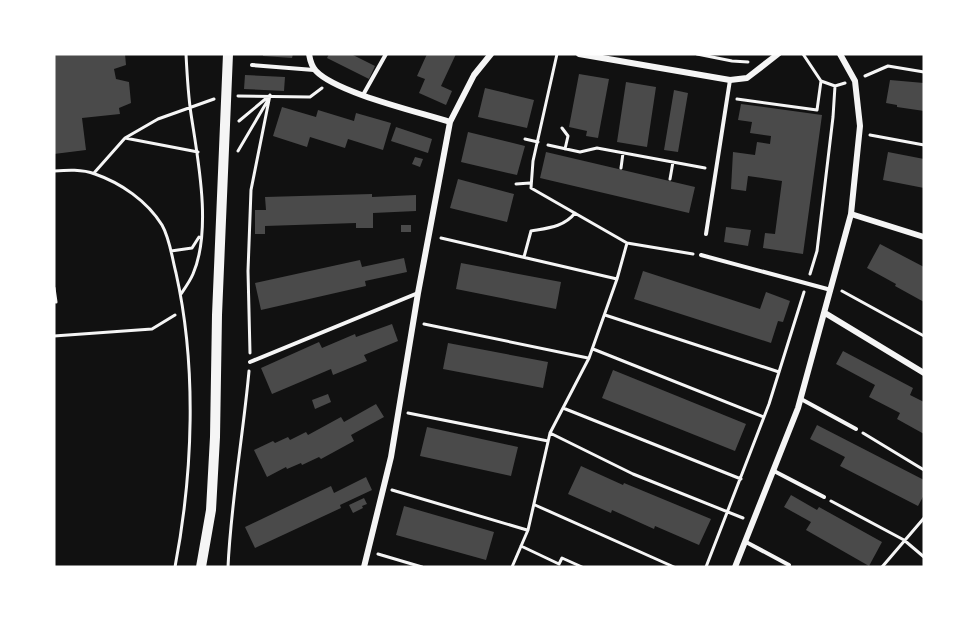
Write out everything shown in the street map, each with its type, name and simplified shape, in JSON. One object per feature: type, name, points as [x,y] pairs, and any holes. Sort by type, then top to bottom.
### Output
[{"type":"main road","points":[[201,567],[211,510],[215,437],[228,54]]},
{"type":"street","points":[[309,54],[314,70],[330,82],[363,95],[450,122]]},
{"type":"street","points":[[364,567],[385,488],[428,235],[450,122],[474,75],[491,54]]},
{"type":"street","points":[[579,54],[730,80],[747,78],[778,54]]},
{"type":"street","points":[[735,567],[801,399],[851,214],[860,133],[855,81],[840,54]]},
{"type":"street","points":[[845,61],[850,54]]},
{"type":"street","points":[[851,214],[924,237]]},
{"type":"street","points":[[825,313],[924,373]]},
{"type":"lane","points":[[363,95],[386,54]]},
{"type":"lane","points":[[252,65],[314,70]]},
{"type":"lane","points":[[706,234],[730,80]]},
{"type":"lane","points":[[701,255],[807,284],[832,288]]},
{"type":"lane","points":[[250,362],[418,293]]},
{"type":"lane","points":[[801,399],[856,429]]},
{"type":"lane","points":[[774,471],[824,497]]},
{"type":"lane","points":[[746,542],[789,565]]},
{"type":"path","points":[[181,294],[193,275],[201,235],[201,178],[191,113],[186,54]]},
{"type":"path","points":[[556,54],[533,161],[531,188],[627,243],[701,255]]},
{"type":"path","points":[[697,54],[732,62],[752,62]]},
{"type":"path","points":[[803,54],[821,81],[835,86],[855,81],[888,66],[924,72]]},
{"type":"path","points":[[728,98],[817,110],[821,81]]},
{"type":"path","points":[[237,96],[310,96],[330,82]]},
{"type":"path","points":[[706,567],[729,513],[764,417],[817,251],[835,86]]},
{"type":"path","points":[[224,124],[234,125],[270,95]]},
{"type":"path","points":[[235,146],[235,157],[270,95]]},
{"type":"path","points":[[228,567],[230,518],[243,436],[250,362],[248,271],[251,190],[270,95]]},
{"type":"path","points":[[94,173],[125,138],[158,119],[217,98]]},
{"type":"path","points":[[562,128],[568,136],[565,149]]},
{"type":"path","points":[[860,133],[924,145]]},
{"type":"path","points":[[125,138],[198,152]]},
{"type":"path","points":[[525,139],[538,142]]},
{"type":"path","points":[[548,145],[580,153],[597,148],[716,171]]},
{"type":"path","points":[[621,168],[623,153]]},
{"type":"path","points":[[670,179],[673,162]]},
{"type":"path","points":[[54,171],[73,170],[94,173],[126,189],[146,204],[163,227],[171,251],[181,294],[188,348],[188,482],[175,567]]},
{"type":"path","points":[[516,184],[530,183]]},
{"type":"path","points":[[524,257],[531,231],[557,226],[569,220],[575,213]]},
{"type":"path","points":[[171,251],[192,248],[201,235]]},
{"type":"path","points":[[428,235],[617,279]]},
{"type":"path","points":[[512,567],[528,530],[550,434],[589,358],[627,243]]},
{"type":"path","points":[[54,288],[56,302]]},
{"type":"path","points":[[832,288],[924,336]]},
{"type":"path","points":[[54,336],[152,329],[175,315]]},
{"type":"path","points":[[605,315],[779,372]]},
{"type":"path","points":[[413,322],[589,358]]},
{"type":"path","points":[[592,349],[764,417]]},
{"type":"path","points":[[563,408],[741,479]]},
{"type":"path","points":[[398,411],[548,441]]},
{"type":"path","points":[[856,429],[924,470]]},
{"type":"path","points":[[550,434],[633,474],[753,522]]},
{"type":"path","points":[[385,488],[528,530]]},
{"type":"path","points":[[824,497],[904,540],[924,557]]},
{"type":"path","points":[[535,505],[674,567]]},
{"type":"path","points":[[882,567],[924,518]]},
{"type":"path","points":[[521,546],[559,564],[561,558],[582,567]]},
{"type":"path","points":[[369,551],[422,567]]},
{"type":"building","points":[[54,54],[125,54],[126,65],[114,69],[116,79],[129,82],[131,103],[119,108],[120,114],[82,118],[86,150],[54,154]]},
{"type":"building","points":[[263,54],[293,54],[292,58],[263,56]]},
{"type":"building","points":[[329,54],[351,54],[375,66],[369,79],[327,58]]},
{"type":"building","points":[[427,54],[456,54],[441,86],[452,91],[446,105],[419,93],[425,79],[417,76]]},
{"type":"building","points":[[579,74],[609,79],[598,138],[586,136],[587,131],[569,127]]},
{"type":"building","points":[[245,75],[285,77],[284,91],[244,89]]},
{"type":"building","points":[[890,80],[924,83],[924,111],[886,103]]},
{"type":"building","points":[[626,82],[656,87],[647,147],[617,142]]},
{"type":"building","points":[[485,88],[534,100],[527,128],[478,117]]},
{"type":"building","points":[[674,90],[688,93],[678,152],[664,150]]},
{"type":"building","points":[[741,104],[822,115],[803,254],[763,248],[765,233],[775,234],[782,181],[748,176],[746,191],[731,189],[733,152],[755,155],[757,142],[770,144],[771,136],[750,133],[752,122],[738,120]]},
{"type":"building","points":[[282,107],[316,117],[318,110],[354,121],[356,113],[391,123],[383,150],[348,139],[345,148],[310,137],[307,147],[273,136]]},
{"type":"building","points":[[396,127],[432,139],[428,153],[391,141]]},
{"type":"building","points":[[468,132],[525,146],[517,175],[461,162]]},
{"type":"building","points":[[546,152],[695,187],[689,213],[540,178]]},
{"type":"building","points":[[888,152],[924,159],[924,188],[883,180]]},
{"type":"building","points":[[415,157],[423,159],[420,167],[412,164]]},
{"type":"building","points":[[458,179],[514,194],[507,222],[450,208]]},
{"type":"building","points":[[372,194],[372,197],[416,195],[416,211],[373,213],[373,228],[356,228],[356,223],[265,226],[265,234],[255,234],[255,210],[266,210],[265,197]]},
{"type":"building","points":[[401,225],[411,225],[411,232],[401,232]]},
{"type":"building","points":[[726,227],[751,230],[748,246],[724,242]]},
{"type":"building","points":[[880,244],[924,267],[924,302],[867,268]]},
{"type":"building","points":[[404,258],[407,272],[365,281],[366,286],[261,310],[255,283],[360,260],[362,267]]},
{"type":"building","points":[[461,263],[561,282],[556,309],[456,289]]},
{"type":"building","points":[[643,271],[760,309],[766,292],[790,301],[783,322],[778,321],[771,343],[634,299]]},
{"type":"building","points":[[392,324],[398,341],[364,355],[367,361],[333,375],[331,369],[272,394],[261,368],[319,342],[322,348],[355,334],[356,337]]},
{"type":"building","points":[[448,343],[548,362],[543,388],[443,369]]},
{"type":"building","points":[[843,351],[913,388],[910,395],[924,402],[924,434],[897,419],[900,413],[869,397],[875,385],[836,364]]},
{"type":"building","points":[[613,370],[746,424],[735,451],[602,398]]},
{"type":"building","points":[[328,394],[331,402],[315,409],[312,400]]},
{"type":"building","points":[[376,404],[384,417],[351,435],[354,441],[321,459],[319,457],[302,465],[301,463],[287,469],[286,467],[267,477],[254,450],[273,441],[275,443],[288,437],[290,440],[306,432],[308,435],[341,417],[344,422]]},
{"type":"building","points":[[817,425],[924,480],[924,495],[918,506],[840,466],[845,457],[810,439]]},
{"type":"building","points":[[427,427],[518,447],[511,476],[420,456]]},
{"type":"building","points":[[581,466],[711,519],[699,545],[655,526],[654,529],[612,510],[611,513],[568,494]]},
{"type":"building","points":[[366,477],[372,490],[340,505],[341,508],[255,548],[245,527],[331,486],[334,493]]},
{"type":"building","points":[[791,495],[817,510],[819,507],[882,542],[869,566],[806,530],[811,522],[784,507]]},
{"type":"building","points":[[364,498],[367,504],[353,513],[349,505]]},
{"type":"building","points":[[404,506],[494,532],[486,560],[396,535]]}]
